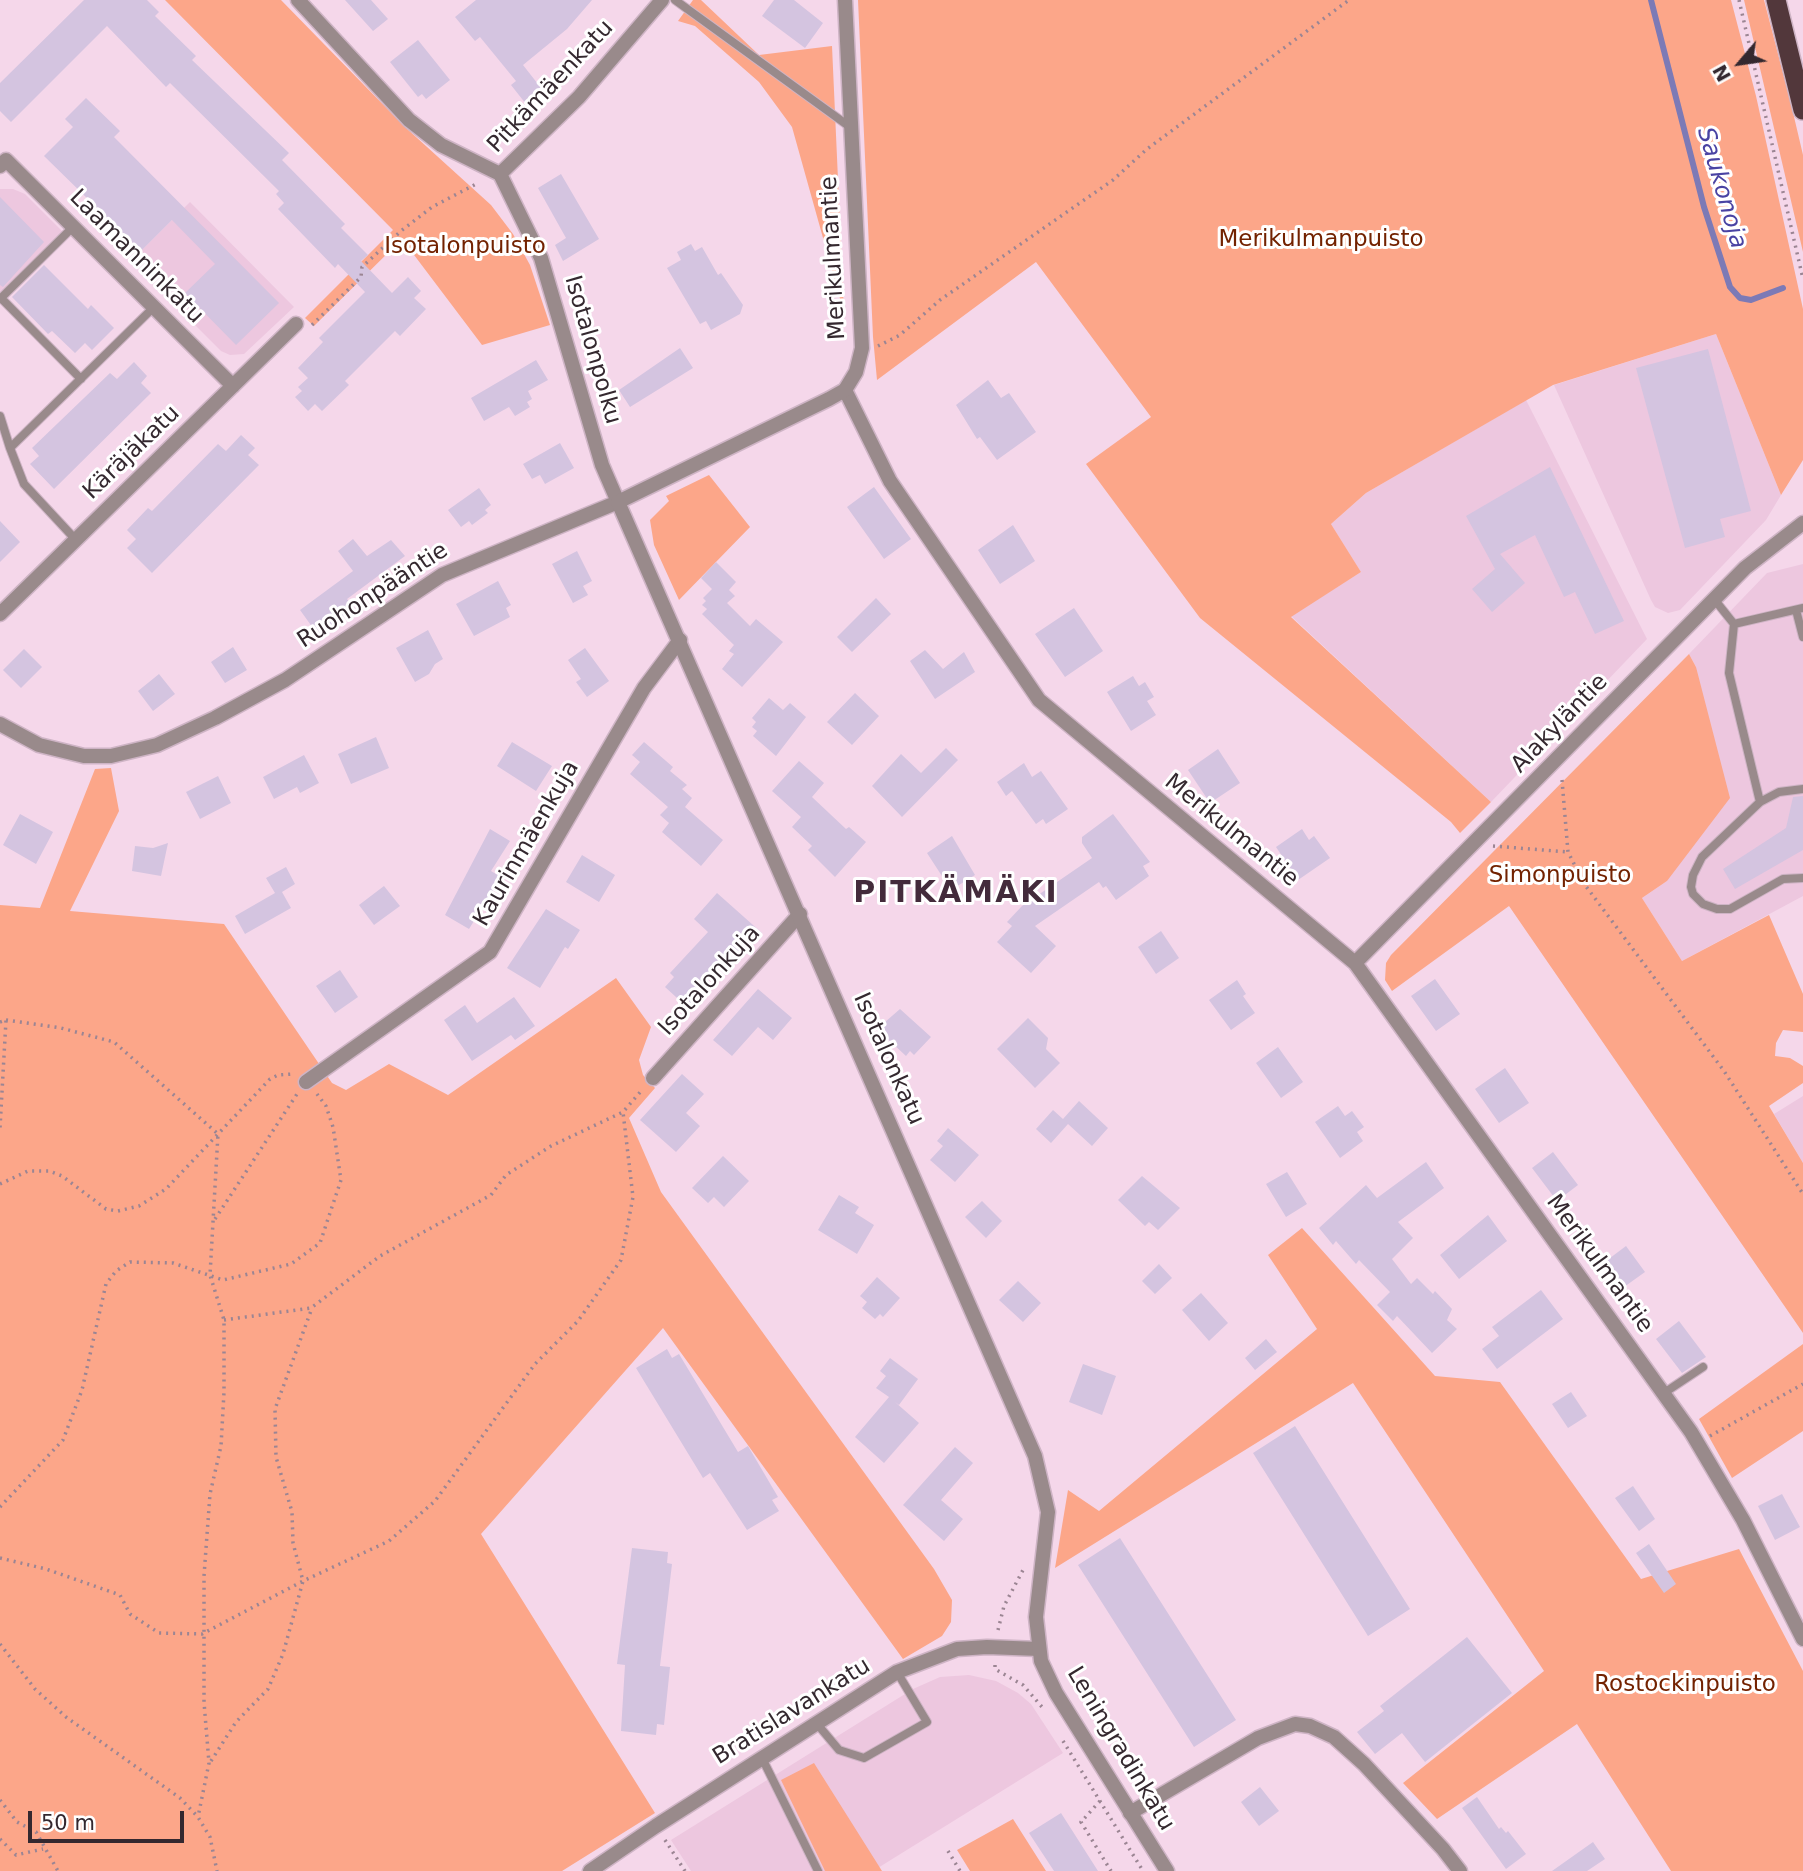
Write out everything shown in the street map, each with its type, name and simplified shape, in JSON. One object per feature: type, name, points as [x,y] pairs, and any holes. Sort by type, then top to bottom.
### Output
[{"type":"highway","points":[[1776,0],[1803,110]]},
{"type":"street","points":[[298,0],[409,120],[441,145],[500,174]]},
{"type":"street","name":"Pitkämäenkatu","points":[[500,174],[579,97],[662,0]]},
{"type":"street","name":"Merikulmantie","points":[[845,0],[862,348],[856,372],[845,390],[890,481],[1039,700],[1355,963],[1698,1443],[1743,1520],[1803,1639]]},
{"type":"street","name":"Laamanninkatu","points":[[2,159],[233,386]]},
{"type":"street","name":"Isotalonpolku","points":[[500,174],[544,267],[602,465],[618,502]]},
{"type":"street","name":"Käräjäkatu","points":[[2,609],[233,386],[303,326]]},
{"type":"street","name":"Ruohonpääntie","points":[[0,724],[39,745],[84,756],[111,756],[157,745],[215,718],[285,680],[442,575],[618,502],[845,390]]},
{"type":"street","name":"Isotalonkatu","points":[[618,502],[1040,1469],[1048,1512],[1036,1617],[1038,1649]]},
{"type":"street","name":"Alakyläntie","points":[[1355,963],[1714,598],[1765,551],[1803,523]]},
{"type":"street","name":"Kaurinmäenkuja","points":[[306,1082],[490,952],[644,688],[680,640]]},
{"type":"street","name":"Isotalonkuja","points":[[653,1078],[800,915]]},
{"type":"street","name":"Bratislavankatu","points":[[590,1871],[897,1672],[957,1649],[1038,1649]]},
{"type":"street","name":"Leningradinkatu","points":[[1038,1649],[1056,1693],[1167,1871]]},
{"type":"street","points":[[1130,1813],[1268,1733],[1295,1724],[1310,1726],[1334,1737],[1364,1764],[1460,1871]]},
{"type":"lane","points":[[675,0],[850,128]]},
{"type":"lane","points":[[73,227],[0,298],[81,379]]},
{"type":"lane","points":[[10,448],[154,307]]},
{"type":"lane","points":[[0,416],[24,484],[76,540]]},
{"type":"lane","points":[[1714,598],[1734,624],[1729,673],[1760,802]]},
{"type":"lane","points":[[1734,624],[1800,609],[1803,637]]},
{"type":"lane","points":[[1803,789],[1780,792],[1760,802],[1702,857],[1693,875],[1693,894],[1708,907],[1730,909],[1783,879],[1803,878]]},
{"type":"lane","points":[[1664,1393],[1703,1367]]},
{"type":"lane","points":[[818,1725],[839,1750],[864,1758],[927,1722],[897,1672]]},
{"type":"lane","points":[[762,1758],[818,1871]]},
{"type":"path","points":[[872,350],[900,335],[940,300],[1113,180],[1147,149],[1349,0]]},
{"type":"path","points":[[1739,0],[1803,279]]},
{"type":"path","points":[[303,326],[361,277],[362,267],[401,231],[432,207],[500,174]]},
{"type":"path","points":[[1555,762],[1561,774],[1568,852],[1585,885],[1759,1121],[1803,1194]]},
{"type":"path","points":[[1479,838],[1490,846],[1568,852]]},
{"type":"path","points":[[0,1022],[6,1020],[61,1028],[114,1042],[218,1133]]},
{"type":"path","points":[[0,1128],[6,1020]]},
{"type":"path","points":[[0,1184],[28,1171],[49,1171],[62,1176],[106,1209],[128,1210],[160,1194],[270,1079],[286,1073],[306,1082],[326,1106],[336,1139],[341,1180],[320,1242],[291,1264],[223,1280],[173,1263],[130,1262],[116,1271],[106,1284],[82,1390],[63,1440],[0,1507]]},
{"type":"path","points":[[224,1320],[313,1307],[380,1256],[491,1195],[506,1175],[551,1146],[623,1112],[653,1078]]},
{"type":"path","points":[[214,1221],[306,1082]]},
{"type":"path","points":[[0,1558],[46,1569],[120,1595],[130,1614],[159,1633],[202,1634],[303,1581],[389,1541],[435,1502],[535,1364],[578,1321],[621,1260],[634,1197],[623,1112]]},
{"type":"path","points":[[198,1817],[209,1762],[202,1634],[210,1494],[222,1446],[224,1320],[210,1275],[218,1133]]},
{"type":"path","points":[[209,1762],[236,1722],[268,1689],[283,1654],[303,1581],[293,1543],[292,1512],[276,1457],[275,1409],[313,1307]]},
{"type":"path","points":[[1698,1443],[1803,1384]]},
{"type":"path","points":[[0,1644],[35,1689],[66,1717],[180,1798],[198,1817],[210,1837],[217,1871]]},
{"type":"path","points":[[995,1669],[1023,1685],[1046,1712]]},
{"type":"path","points":[[1059,1735],[1143,1871]]},
{"type":"path","points":[[0,1800],[17,1822],[36,1832],[58,1871]]},
{"type":"path","points":[[1100,1801],[1081,1822],[1111,1871]]},
{"type":"path","points":[[656,1826],[685,1871]]},
{"type":"path","points":[[0,1839],[16,1855],[44,1849]]},
{"type":"path","points":[[948,1851],[960,1871]]},
{"type":"path","points":[[49,1871],[54,1866]]},
{"type":"shaded area","points":[[0,189],[13,189],[25,194],[66,235],[0,301]]},
{"type":"shaded area","points":[[190,202],[294,307],[244,354],[230,355],[221,351],[131,261]]},
{"type":"shaded area","points":[[1716,334],[1781,495],[1766,520],[1680,610],[1668,613],[1655,607],[1651,600],[1554,385]]},
{"type":"shaded area","points":[[1526,400],[1647,639],[1491,802],[1291,616],[1361,572],[1331,524],[1366,493]]},
{"type":"shaded area","points":[[1803,564],[1803,896],[1682,961],[1642,898],[1667,881],[1696,667],[1689,654],[1767,573]]},
{"type":"shaded area","points":[[1803,1096],[1803,1163],[1774,1114]]},
{"type":"shaded area","points":[[969,1675],[996,1681],[1018,1693],[1031,1704],[1063,1753],[873,1871],[691,1871],[671,1840],[913,1689],[940,1677]]},
{"type":"green space","name":"Isotalonpuisto","points":[[165,0],[281,0],[405,127],[491,205],[513,234],[530,265],[550,325],[482,345],[402,239],[314,326],[305,318],[393,230]]},
{"type":"green space","points":[[693,0],[701,0],[759,55],[832,46],[844,313],[792,127],[759,82],[695,26],[678,21]]},
{"type":"green space","name":"Merikulmanpuisto","points":[[858,0],[1731,0],[1756,96],[1803,309],[1803,460],[1781,495],[1716,334],[1553,385],[1366,493],[1331,524],[1361,572],[1291,617],[1491,802],[1460,833],[1451,822],[1200,618],[1086,464],[1151,417],[1036,262],[877,380]]},
{"type":"green space","points":[[1744,0],[1764,0],[1803,155],[1803,252]]},
{"type":"green space","points":[[709,475],[750,527],[679,600],[654,545],[650,520],[669,501],[666,496]]},
{"type":"green space","name":"Simonpuisto","points":[[1689,654],[1696,667],[1730,798],[1667,881],[1642,898],[1682,961],[1769,915],[1803,994],[1803,1032],[1783,1030],[1776,1043],[1775,1056],[1790,1058],[1803,1066],[1803,1083],[1769,1106],[1803,1163],[1803,1333],[1509,906],[1392,991],[1385,980],[1386,963],[1391,955]]},
{"type":"green space","points":[[111,768],[119,811],[70,911],[224,924],[332,1083],[346,1090],[389,1064],[448,1095],[616,978],[651,1027],[639,1060],[643,1075],[655,1088],[629,1118],[661,1192],[934,1569],[952,1600],[951,1622],[942,1636],[903,1659],[663,1328],[481,1534],[655,1813],[562,1871],[0,1871],[0,905],[40,908],[95,769]]},
{"type":"green space","name":"Rostockinpuisto","points":[[1302,1228],[1435,1376],[1500,1382],[1641,1579],[1739,1549],[1803,1671],[1803,1871],[1671,1871],[1577,1724],[1437,1819],[1403,1783],[1544,1671],[1353,1383],[1055,1568],[1068,1490],[1099,1511],[1317,1329],[1268,1255]]},
{"type":"green space","points":[[1803,1344],[1803,1431],[1732,1478],[1699,1419]]},
{"type":"green space","points":[[814,1763],[882,1871],[825,1871],[781,1780]]},
{"type":"green space","points":[[1013,1819],[1046,1871],[970,1871],[957,1850]]},
{"type":"building","points":[[84,0],[147,0],[159,12],[155,16],[196,56],[192,60],[289,153],[282,160],[345,224],[341,228],[368,255],[361,261],[392,293],[408,277],[421,291],[414,298],[426,309],[400,336],[395,331],[345,381],[349,385],[322,411],[315,404],[308,411],[295,397],[302,391],[298,387],[308,378],[298,368],[323,342],[319,338],[365,292],[338,264],[335,268],[278,209],[284,203],[276,194],[279,191],[170,83],[166,87],[107,26],[11,122],[0,111],[0,83]]},
{"type":"building","points":[[345,0],[371,0],[388,19],[373,31]]},
{"type":"building","points":[[476,0],[592,0],[567,29],[523,65],[545,93],[534,102],[531,99],[526,104],[511,85],[516,81],[480,37],[475,41],[455,17]]},
{"type":"building","points":[[774,0],[794,0],[823,23],[805,48],[762,16]]},
{"type":"building","points":[[418,40],[450,80],[426,99],[422,94],[418,97],[390,62]]},
{"type":"building","points":[[86,98],[120,131],[114,137],[279,303],[236,345],[185,293],[215,264],[172,220],[141,251],[44,156],[73,127],[65,119]]},
{"type":"building","points":[[561,174],[599,239],[563,261],[555,245],[566,238],[538,188]]},
{"type":"building","points":[[0,197],[44,242],[3,287],[0,285]]},
{"type":"building","points":[[691,244],[695,251],[702,247],[718,275],[721,273],[743,305],[740,314],[711,330],[706,321],[700,324],[667,268],[681,260],[677,252]]},
{"type":"building","points":[[44,265],[88,309],[91,305],[114,328],[92,350],[85,343],[75,353],[52,331],[48,334],[12,297]]},
{"type":"building","points":[[680,348],[693,368],[630,407],[619,390]]},
{"type":"building","points":[[1708,349],[1751,511],[1720,519],[1725,537],[1685,548],[1636,368]]},
{"type":"building","points":[[536,360],[548,380],[528,391],[532,399],[527,402],[530,407],[515,416],[509,407],[484,421],[471,398]]},
{"type":"building","points":[[134,362],[147,376],[141,383],[151,393],[54,489],[30,464],[39,456],[32,448],[110,373],[117,379]]},
{"type":"building","points":[[988,380],[1001,398],[1009,393],[1036,432],[997,460],[980,437],[977,439],[956,405]]},
{"type":"building","points":[[241,435],[255,448],[248,455],[259,465],[152,573],[127,548],[136,539],[127,530],[148,508],[152,511],[218,444],[226,451]]},
{"type":"building","points":[[560,443],[574,468],[545,484],[540,475],[532,479],[523,464]]},
{"type":"building","points":[[1550,467],[1624,621],[1595,634],[1575,592],[1564,597],[1535,535],[1500,554],[1525,583],[1492,612],[1472,589],[1495,569],[1466,516]]},
{"type":"building","points":[[874,487],[911,539],[884,559],[847,507]]},
{"type":"building","points":[[479,488],[491,505],[485,510],[488,513],[472,525],[469,521],[461,527],[448,510]]},
{"type":"building","points":[[0,521],[20,542],[0,562]]},
{"type":"building","points":[[1013,525],[1035,561],[1000,584],[978,550]]},
{"type":"building","points":[[353,539],[367,556],[391,540],[405,556],[347,599],[354,608],[318,635],[300,610],[353,571],[338,551]]},
{"type":"building","points":[[577,551],[592,581],[583,586],[588,595],[573,603],[552,564]]},
{"type":"building","points":[[716,562],[736,582],[729,590],[735,596],[727,603],[750,626],[756,619],[783,642],[742,687],[722,669],[734,654],[729,651],[734,645],[702,614],[707,609],[702,605],[706,601],[703,598],[712,589],[701,578]]},
{"type":"building","points":[[498,581],[511,605],[506,608],[510,617],[474,636],[456,604]]},
{"type":"building","points":[[876,598],[891,614],[852,652],[837,637]]},
{"type":"building","points":[[1074,608],[1103,651],[1065,677],[1035,634]]},
{"type":"building","points":[[428,630],[443,659],[435,664],[429,674],[415,682],[396,648]]},
{"type":"building","points":[[233,647],[247,670],[225,683],[211,662]]},
{"type":"building","points":[[585,648],[609,681],[587,697],[576,682],[581,679],[568,660]]},
{"type":"building","points":[[24,649],[42,667],[21,688],[3,670]]},
{"type":"building","points":[[925,650],[943,669],[964,652],[975,672],[935,699],[910,661]]},
{"type":"building","points":[[159,674],[175,694],[153,711],[138,691]]},
{"type":"building","points":[[1133,676],[1139,686],[1145,682],[1154,697],[1147,701],[1156,715],[1131,731],[1107,692]]},
{"type":"building","points":[[855,693],[879,716],[852,745],[827,722]]},
{"type":"building","points":[[769,698],[783,710],[790,703],[806,717],[776,756],[753,736],[757,731],[752,727],[756,722],[752,718]]},
{"type":"building","points":[[376,737],[389,768],[351,784],[338,754]]},
{"type":"building","points":[[512,742],[552,766],[536,791],[497,766]]},
{"type":"building","points":[[644,742],[673,767],[670,771],[687,785],[682,789],[692,798],[685,807],[723,840],[701,866],[662,832],[669,823],[660,815],[668,807],[630,774],[640,762],[632,755]]},
{"type":"building","points":[[946,748],[958,760],[902,817],[872,786],[901,754],[921,773]]},
{"type":"building","points":[[1218,749],[1240,783],[1210,803],[1188,770]]},
{"type":"building","points":[[304,755],[319,783],[300,793],[297,787],[274,799],[263,777]]},
{"type":"building","points":[[799,761],[824,783],[812,797],[846,829],[849,827],[866,842],[835,877],[808,850],[812,846],[792,827],[801,817],[772,791]]},
{"type":"building","points":[[1024,763],[1032,777],[1041,771],[1068,809],[1046,824],[1043,819],[1036,824],[1012,791],[1006,796],[997,782]]},
{"type":"building","points":[[218,776],[231,803],[200,819],[186,792]]},
{"type":"building","points":[[1803,796],[1803,850],[1735,889],[1723,869],[1786,828],[1793,797]]},
{"type":"building","points":[[20,814],[53,832],[36,864],[3,845]]},
{"type":"building","points":[[1113,814],[1150,862],[1143,866],[1149,876],[1116,900],[1106,886],[1103,888],[1099,882],[1035,926],[1056,946],[1031,973],[997,942],[1012,926],[1007,922],[1022,906],[1092,858],[1082,843],[1082,837]]},
{"type":"building","points":[[490,829],[510,841],[491,871],[501,877],[469,929],[445,915]]},
{"type":"building","points":[[1302,829],[1309,840],[1314,836],[1330,858],[1298,880],[1276,847]]},
{"type":"building","points":[[952,836],[975,875],[951,890],[927,853]]},
{"type":"building","points":[[168,843],[161,876],[132,871],[135,846],[153,848]]},
{"type":"building","points":[[582,855],[615,875],[599,902],[566,882]]},
{"type":"building","points":[[286,867],[295,884],[282,892],[291,908],[245,934],[235,916],[275,893],[266,878]]},
{"type":"building","points":[[384,886],[400,906],[374,925],[359,905]]},
{"type":"building","points":[[717,893],[762,933],[742,956],[733,949],[705,980],[709,983],[687,1007],[665,987],[674,977],[670,973],[708,932],[694,919]]},
{"type":"building","points":[[546,909],[580,930],[568,949],[565,947],[540,988],[507,968]]},
{"type":"building","points":[[1161,931],[1179,958],[1156,974],[1138,947]]},
{"type":"building","points":[[340,970],[358,997],[335,1013],[316,986]]},
{"type":"building","points":[[1435,979],[1460,1014],[1436,1031],[1411,996]]},
{"type":"building","points":[[1237,980],[1246,994],[1243,996],[1255,1013],[1231,1030],[1209,1000]]},
{"type":"building","points":[[758,989],[792,1018],[773,1040],[758,1027],[732,1056],[713,1040]]},
{"type":"building","points":[[514,997],[535,1026],[515,1040],[511,1035],[472,1061],[444,1020],[465,1005],[477,1023]]},
{"type":"building","points":[[900,1009],[931,1037],[914,1055],[910,1051],[906,1056],[877,1029]]},
{"type":"building","points":[[1028,1018],[1048,1038],[1046,1049],[1060,1063],[1035,1088],[997,1049]]},
{"type":"building","points":[[1278,1047],[1303,1082],[1281,1098],[1256,1063]]},
{"type":"building","points":[[1505,1068],[1529,1103],[1499,1123],[1475,1089]]},
{"type":"building","points":[[682,1074],[704,1094],[686,1113],[700,1126],[676,1152],[640,1120]]},
{"type":"building","points":[[1079,1101],[1108,1128],[1092,1146],[1068,1124],[1051,1143],[1036,1129],[1053,1110],[1063,1119]]},
{"type":"building","points":[[1338,1106],[1345,1116],[1352,1111],[1364,1127],[1357,1132],[1363,1141],[1340,1158],[1315,1122]]},
{"type":"building","points":[[948,1128],[979,1155],[955,1182],[930,1160],[943,1146],[937,1141]]},
{"type":"building","points":[[1553,1152],[1578,1185],[1557,1201],[1532,1168]]},
{"type":"building","points":[[723,1156],[749,1181],[724,1207],[714,1197],[708,1203],[692,1188]]},
{"type":"building","points":[[1426,1162],[1444,1188],[1398,1222],[1413,1238],[1392,1259],[1411,1284],[1417,1278],[1433,1294],[1435,1291],[1452,1309],[1447,1320],[1457,1329],[1432,1353],[1397,1316],[1393,1321],[1377,1305],[1390,1292],[1359,1260],[1356,1264],[1336,1241],[1333,1245],[1319,1228],[1366,1185],[1377,1198]]},
{"type":"building","points":[[1287,1172],[1307,1204],[1286,1217],[1266,1184]]},
{"type":"building","points":[[1142,1176],[1180,1208],[1158,1230],[1149,1222],[1145,1226],[1118,1200]]},
{"type":"building","points":[[839,1195],[859,1207],[855,1213],[874,1225],[857,1254],[818,1230]]},
{"type":"building","points":[[982,1201],[1002,1221],[986,1238],[965,1217]]},
{"type":"building","points":[[1488,1215],[1507,1241],[1459,1279],[1440,1255]]},
{"type":"building","points":[[1626,1246],[1645,1272],[1624,1287],[1606,1261]]},
{"type":"building","points":[[1159,1264],[1172,1278],[1155,1294],[1142,1281]]},
{"type":"building","points":[[877,1277],[900,1298],[883,1317],[880,1314],[875,1319],[862,1308],[867,1302],[860,1296]]},
{"type":"building","points":[[1018,1281],[1041,1303],[1023,1322],[999,1300]]},
{"type":"building","points":[[1541,1290],[1563,1319],[1497,1369],[1482,1349],[1499,1336],[1492,1327]]},
{"type":"building","points":[[1201,1293],[1228,1323],[1209,1341],[1182,1310]]},
{"type":"building","points":[[1679,1321],[1706,1357],[1682,1373],[1656,1339]]},
{"type":"building","points":[[1266,1339],[1277,1352],[1255,1370],[1245,1358]]},
{"type":"building","points":[[667,1349],[672,1358],[679,1354],[738,1452],[748,1446],[778,1497],[772,1500],[779,1511],[747,1530],[710,1473],[703,1478],[636,1368]]},
{"type":"building","points":[[890,1358],[918,1379],[899,1405],[895,1402],[919,1423],[884,1463],[855,1437],[889,1397],[876,1388],[886,1376],[880,1371]]},
{"type":"building","points":[[1083,1364],[1116,1376],[1102,1415],[1069,1402]]},
{"type":"building","points":[[1571,1392],[1587,1416],[1568,1428],[1552,1404]]},
{"type":"building","points":[[1295,1426],[1410,1609],[1368,1636],[1253,1453]]},
{"type":"building","points":[[955,1447],[973,1463],[941,1500],[963,1519],[944,1541],[903,1505]]},
{"type":"building","points":[[1633,1486],[1655,1519],[1639,1531],[1615,1498]]},
{"type":"building","points":[[1782,1494],[1800,1527],[1775,1540],[1758,1506]]},
{"type":"building","points":[[1120,1538],[1236,1720],[1194,1747],[1078,1565]]},
{"type":"building","points":[[1649,1544],[1676,1584],[1664,1593],[1636,1553]]},
{"type":"building","points":[[632,1548],[668,1552],[667,1563],[672,1564],[660,1666],[670,1667],[664,1725],[657,1724],[656,1735],[621,1731],[625,1665],[617,1664]]},
{"type":"building","points":[[1467,1637],[1512,1693],[1425,1762],[1402,1733],[1375,1754],[1357,1732],[1384,1711],[1380,1706]]},
{"type":"building","points":[[1260,1787],[1279,1811],[1259,1826],[1241,1802]]},
{"type":"building","points":[[1477,1797],[1499,1829],[1501,1827],[1506,1833],[1508,1831],[1526,1854],[1506,1869],[1462,1808]]},
{"type":"building","points":[[1061,1813],[1098,1871],[1054,1871],[1029,1833]]},
{"type":"building","points":[[1593,1842],[1605,1859],[1587,1871],[1552,1871]]},
{"type":"waterway","name":"Saukonoja","points":[[1651,0],[1704,207],[1730,287],[1740,298],[1751,300],[1783,288]]},
{"type":"district","name":"PITKÄMÄKI","points":[[956,894]]}]
